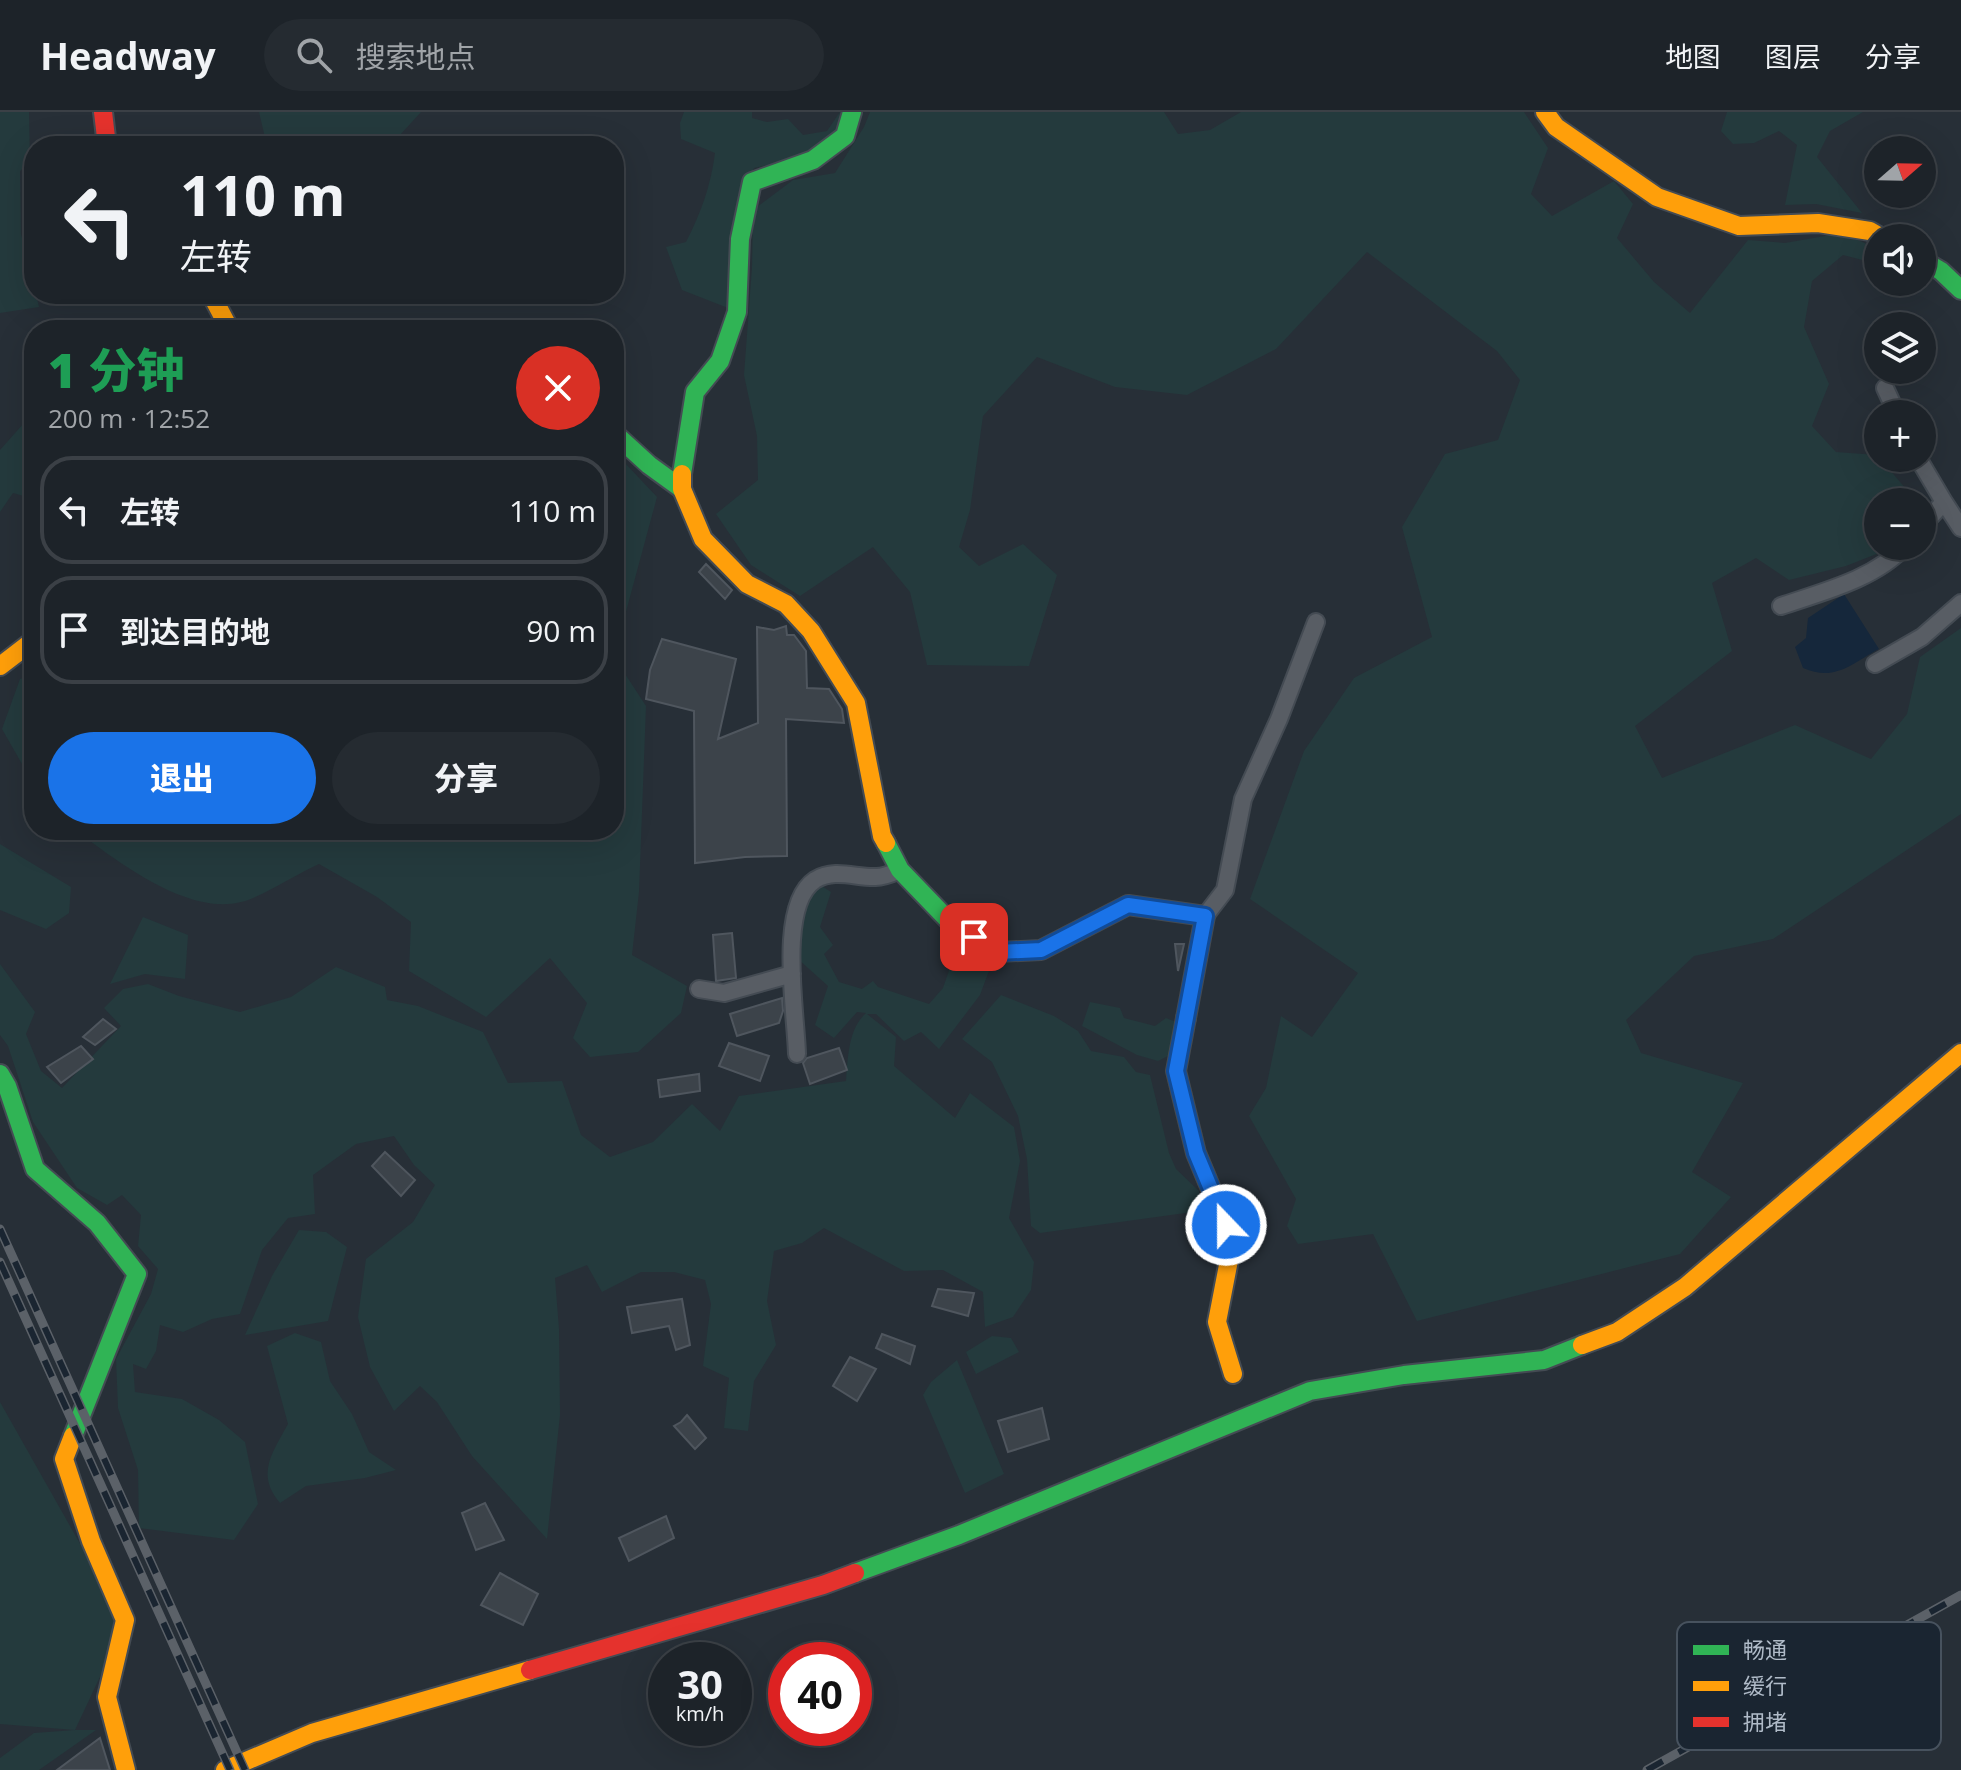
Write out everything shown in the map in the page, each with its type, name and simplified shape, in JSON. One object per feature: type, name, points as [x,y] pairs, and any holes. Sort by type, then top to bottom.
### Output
[{"type":"street","points":[[103,112],[106,136]]},
{"type":"street","points":[[852,112],[845,136],[813,160],[752,182],[740,239],[737,312],[720,361],[695,392],[683,458],[682,489],[703,539],[747,584],[786,604],[811,631],[856,703],[882,836],[900,870],[950,922],[998,952],[1041,950],[1128,905],[1205,916]]},
{"type":"street","points":[[1545,112],[1556,127],[1657,197],[1739,226],[1818,223],[1864,230]]},
{"type":"street","points":[[1936,268],[1961,290]]},
{"type":"street","points":[[1885,388],[1891,400]]},
{"type":"street","points":[[624,442],[682,489]]},
{"type":"street","points":[[1926,472],[1961,528]]},
{"type":"street","points":[[1936,511],[1944,502]]},
{"type":"street","points":[[1781,606],[1825,591],[1892,560]]},
{"type":"street","points":[[1875,664],[1922,637],[1961,603]]},
{"type":"street","points":[[1233,1374],[1217,1322],[1229,1260],[1226,1225],[1196,1153],[1176,1071],[1205,916],[1225,890],[1243,799],[1284,706],[1316,622]]},
{"type":"street","points":[[0,666],[24,648]]},
{"type":"street","points":[[797,1054],[792,974],[795,908],[814,881],[840,873],[879,878],[900,870]]},
{"type":"street","points":[[699,989],[724,993],[792,974]]},
{"type":"street","points":[[225,1770],[312,1733],[496,1677],[823,1585],[974,1529],[1310,1391],[1404,1375],[1544,1360],[1617,1332],[1685,1287],[1961,1053]]},
{"type":"street","points":[[0,1074],[7,1086],[35,1169],[97,1223],[137,1274],[64,1459],[91,1541],[125,1620],[107,1697],[126,1770]]},
{"type":"green space","points":[[0,112],[29,112],[29,136],[24,136],[24,167],[20,171],[24,304],[38,304],[39,307],[0,313]]},
{"type":"green space","points":[[259,112],[421,112],[399,136],[265,136]]},
{"type":"green space","points":[[684,112],[752,112],[752,118],[767,122],[788,119],[803,135],[827,131],[840,112],[837,132],[797,158],[754,168],[742,193],[728,308],[682,290],[666,247],[686,242],[705,199],[715,153],[681,139],[680,123]]},
{"type":"green space","points":[[870,112],[1164,112],[1178,134],[1210,130],[1241,112],[1524,112],[1548,148],[1531,194],[1552,216],[1614,181],[1633,204],[1617,238],[1654,282],[1690,313],[1748,240],[1785,243],[1842,233],[1864,243],[1864,260],[1843,255],[1812,281],[1804,327],[1829,384],[1812,426],[1836,452],[1864,454],[1864,472],[1892,472],[1905,488],[1864,488],[1864,559],[1789,580],[1756,558],[1712,583],[1732,651],[1635,726],[1662,778],[1795,725],[1871,759],[1907,714],[1920,657],[1961,628],[1961,814],[1773,939],[1694,956],[1626,1020],[1641,1053],[1743,1083],[1692,1172],[1731,1197],[1680,1254],[1417,1321],[1373,1234],[1298,1244],[1287,1226],[1296,1199],[1249,1116],[1266,1088],[1281,1016],[1312,1037],[1358,973],[1250,899],[1304,751],[1354,678],[1432,637],[1402,527],[1445,454],[1498,440],[1520,380],[1497,351],[1367,252],[1276,349],[1187,395],[1115,387],[1037,357],[983,416],[970,510],[959,547],[979,566],[1023,544],[1057,575],[1029,666],[927,665],[910,592],[873,547],[800,596],[751,565],[716,514],[758,480],[757,436],[744,375],[753,210],[793,180],[835,173]]},
{"type":"green space","points":[[1727,112],[1863,112],[1830,131],[1817,157],[1862,213],[1816,204],[1785,205],[1797,145],[1779,131],[1754,143],[1733,144],[1721,131]]},
{"type":"green space","points":[[24,423],[24,496],[13,493],[0,512],[0,450]]},
{"type":"green space","points":[[624,462],[657,497],[624,619]]},
{"type":"green space","points":[[624,672],[646,706],[639,892],[632,955],[687,986],[681,1013],[638,1052],[590,1057],[573,1038],[587,1003],[550,958],[486,1017],[409,971],[411,922],[377,897],[319,864],[249,899],[220,904],[198,901],[176,893],[89,840],[624,840]]},
{"type":"green space","points":[[24,678],[24,768],[2,729],[20,679]]},
{"type":"green space","points":[[0,844],[71,887],[69,913],[46,929],[0,910]]},
{"type":"green space","points":[[814,881],[831,892],[820,927],[833,945],[824,954],[839,982],[862,989],[873,981],[878,987],[929,1004],[943,988],[955,953],[990,968],[980,995],[939,1049],[921,1032],[904,1041],[876,1014],[867,1014],[896,1037],[894,1066],[955,1118],[970,1093],[1014,1127],[1020,1161],[1009,1218],[1034,1262],[1031,1290],[1013,1317],[985,1327],[983,1292],[943,1270],[904,1271],[824,1228],[802,1243],[774,1251],[767,1301],[776,1345],[754,1381],[748,1431],[724,1428],[729,1378],[703,1366],[711,1304],[705,1280],[674,1272],[641,1272],[602,1292],[587,1265],[555,1278],[560,1415],[547,1539],[472,1456],[437,1402],[420,1386],[394,1411],[370,1367],[358,1317],[366,1259],[413,1222],[435,1185],[414,1165],[394,1136],[356,1144],[313,1175],[315,1214],[288,1218],[262,1250],[240,1314],[212,1319],[183,1332],[160,1325],[156,1351],[146,1369],[133,1364],[135,1392],[182,1399],[219,1420],[245,1442],[258,1504],[234,1540],[139,1528],[138,1470],[118,1408],[116,1359],[151,1294],[158,1269],[138,1246],[141,1215],[122,1195],[107,1205],[77,1188],[33,1122],[8,1046],[0,1035],[0,964],[35,1012],[26,1034],[41,1071],[62,1088],[121,1026],[104,1008],[123,989],[148,984],[179,996],[240,1012],[291,997],[336,967],[385,987],[387,1000],[418,1006],[483,1032],[508,1083],[562,1081],[581,1135],[610,1157],[653,1142],[692,1104],[720,1131],[739,1096],[846,1081],[852,1035],[866,1013],[857,1012],[834,1038],[815,1025],[828,986],[798,959],[795,908]]},
{"type":"green space","points":[[143,917],[188,935],[185,979],[145,974],[110,984]]},
{"type":"green space","points":[[1001,995],[1054,1016],[1078,1031],[1091,1051],[1124,1057],[1136,1072],[1150,1075],[1169,1153],[1176,1169],[1199,1191],[1200,1211],[1040,1233],[1031,1226],[1027,1159],[1018,1116],[992,1062],[962,1039]]},
{"type":"green space","points":[[1090,1002],[1120,1008],[1124,1018],[1155,1026],[1166,1018],[1181,1024],[1170,1055],[1158,1061],[1137,1055],[1082,1026]]},
{"type":"green space","points":[[299,1230],[326,1232],[347,1247],[328,1321],[245,1335],[272,1276]]},
{"type":"green space","points":[[295,1333],[321,1342],[330,1381],[352,1414],[369,1452],[396,1470],[365,1478],[306,1486],[280,1503],[269,1482],[269,1463],[288,1424],[267,1346]]},
{"type":"green space","points":[[992,1336],[1011,1338],[1019,1352],[976,1374],[966,1352]]},
{"type":"green space","points":[[957,1360],[1004,1474],[965,1493],[923,1395],[931,1382]]},
{"type":"green space","points":[[0,1402],[83,1549],[120,1634],[75,1730],[0,1724]]},
{"type":"green space","points":[[96,1730],[39,1770],[0,1770],[0,1758],[34,1733]]},
{"type":"water","points":[[1844,594],[1879,649],[1834,672],[1814,672],[1803,668],[1795,647],[1806,638],[1808,618]]},
{"type":"building","points":[[706,564],[732,590],[725,599],[699,572]]},
{"type":"building","points":[[786,626],[787,635],[794,635],[806,651],[807,688],[829,689],[842,709],[844,723],[786,719],[787,856],[695,863],[694,711],[646,699],[650,670],[662,639],[736,659],[718,739],[758,723],[757,627],[774,630]]},
{"type":"building","points":[[732,933],[736,978],[716,981],[713,935]]},
{"type":"building","points":[[1175,944],[1184,944],[1178,971]]},
{"type":"building","points":[[782,998],[783,1011],[779,1023],[737,1036],[730,1014]]},
{"type":"building","points":[[103,1019],[116,1029],[95,1045],[83,1037]]},
{"type":"building","points":[[729,1043],[769,1056],[760,1081],[719,1066]]},
{"type":"building","points":[[81,1046],[93,1059],[61,1083],[47,1067]]},
{"type":"building","points":[[839,1048],[847,1070],[810,1084],[803,1063],[807,1058]]},
{"type":"building","points":[[699,1074],[700,1091],[660,1097],[658,1080]]},
{"type":"building","points":[[385,1152],[415,1180],[401,1196],[372,1166]]},
{"type":"building","points":[[938,1289],[974,1293],[968,1316],[932,1306]]},
{"type":"building","points":[[682,1299],[690,1345],[676,1350],[669,1326],[632,1333],[627,1307]]},
{"type":"building","points":[[882,1334],[915,1346],[910,1364],[876,1348]]},
{"type":"building","points":[[850,1357],[876,1369],[857,1401],[833,1386]]},
{"type":"building","points":[[1042,1408],[1049,1439],[1008,1452],[998,1421]]},
{"type":"building","points":[[687,1415],[706,1438],[695,1449],[674,1426]]},
{"type":"building","points":[[485,1503],[504,1540],[476,1550],[462,1513]]},
{"type":"building","points":[[666,1516],[674,1538],[629,1561],[619,1538]]},
{"type":"building","points":[[500,1573],[538,1594],[523,1625],[481,1605]]},
{"type":"building","points":[[100,1738],[110,1770],[57,1770]]},
{"type":"railway","points":[[0,1229],[245,1770]]},
{"type":"railway","points":[[0,1262],[230,1770]]},
{"type":"railway","points":[[1913,1622],[1961,1595]]},
{"type":"railway","points":[[1647,1770],[1683,1750]]},
{"type":"traffic: fast","points":[[682,474],[695,392],[720,361],[737,312],[740,239],[752,182],[813,160],[845,136],[852,112]]},
{"type":"traffic: fast","points":[[1936,268],[1961,290]]},
{"type":"traffic: fast","points":[[624,442],[682,489]]},
{"type":"traffic: fast","points":[[886,843],[900,870],[950,922],[998,952],[1041,950],[1128,905],[1205,916],[1186,1018]]},
{"type":"traffic: fast","points":[[0,1074],[7,1086],[35,1169],[97,1223],[137,1274],[73,1436]]},
{"type":"traffic: fast","points":[[855,1573],[959,1535],[1310,1391],[1404,1375],[1544,1360],[1582,1345]]},
{"type":"traffic: slow","points":[[1545,112],[1556,127],[1657,197],[1739,226],[1818,223],[1864,230]]},
{"type":"traffic: slow","points":[[216,304],[225,320]]},
{"type":"traffic: slow","points":[[682,474],[682,489],[703,539],[747,584],[786,604],[811,631],[856,703],[882,836],[886,843]]},
{"type":"traffic: slow","points":[[0,666],[24,648]]},
{"type":"traffic: slow","points":[[1186,1018],[1176,1071],[1196,1153],[1226,1225],[1229,1260],[1217,1322],[1233,1374]]},
{"type":"traffic: slow","points":[[1582,1345],[1617,1332],[1685,1287],[1961,1053]]},
{"type":"traffic: slow","points":[[73,1436],[64,1459],[91,1541],[125,1620],[107,1697],[126,1770]]},
{"type":"traffic: slow","points":[[225,1770],[312,1733],[530,1670]]},
{"type":"traffic: jam","points":[[103,112],[106,136]]},
{"type":"traffic: jam","points":[[530,1670],[855,1573]]},
{"type":"route","points":[[974,937],[998,952],[1041,950],[1128,905],[1205,916],[1176,1071],[1196,1153],[1226,1225]]}]
